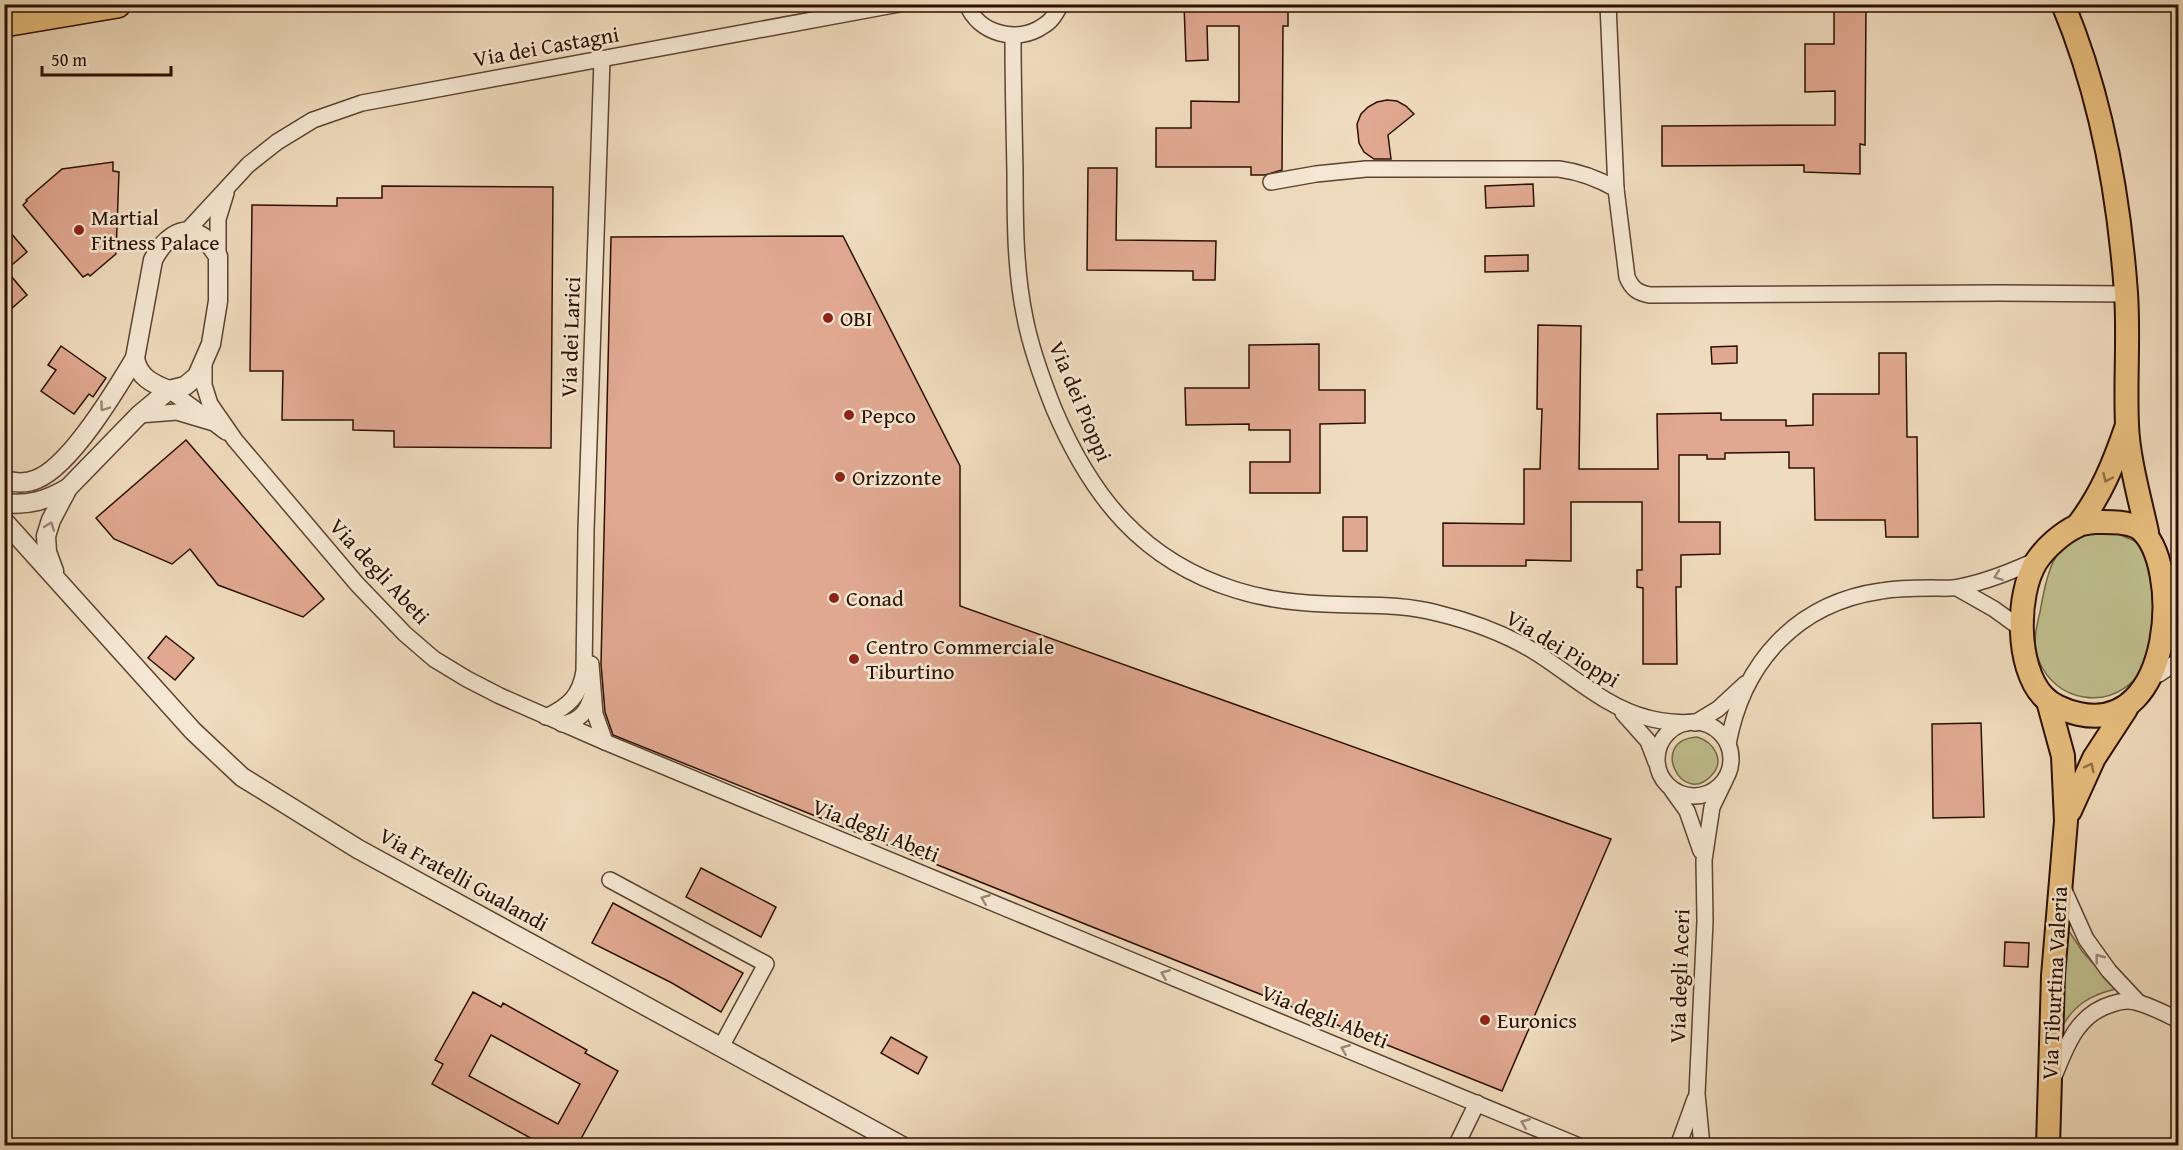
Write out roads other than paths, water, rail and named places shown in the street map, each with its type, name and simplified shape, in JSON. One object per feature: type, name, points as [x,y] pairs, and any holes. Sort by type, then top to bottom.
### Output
[{"type":"highway","points":[[4,23],[117,4]]},
{"type":"main road","points":[[2063,4],[2091,88],[2107,151],[2120,223],[2127,294],[2127,427],[2147,532]]},
{"type":"main road","points":[[2078,525],[2110,522],[2129,524],[2147,532],[2166,555],[2177,592],[2175,629],[2166,660],[2159,674],[2141,697],[2126,709],[2110,714],[2084,715],[2058,707],[2048,701],[2036,686],[2027,665],[2023,630],[2027,588],[2037,561],[2053,543],[2078,525],[2093,504],[2108,477],[2127,427]]},
{"type":"main road","name":"Via Tiburtina Valeria","points":[[2048,701],[2063,756],[2066,820],[2053,976],[2048,1146]]},
{"type":"main road","name":"Via Tiburtina Valeria","points":[[2066,820],[2090,765],[2126,709]]},
{"type":"street","name":"Via dei Castagni","points":[[4,480],[20,482],[36,480],[58,464],[92,426],[118,387],[135,358],[153,260],[158,249],[166,240],[176,234],[186,232],[248,165],[277,142],[314,120],[362,103],[899,4]]},
{"type":"street","points":[[967,4],[980,23],[995,32],[1013,36],[1028,34],[1043,27],[1054,16],[1061,4]]},
{"type":"street","points":[[1608,4],[1616,189],[1626,271],[1630,285],[1642,294],[1657,296],[2127,294]]},
{"type":"street","name":"Via dei Pioppi","points":[[1013,36],[1015,224],[1025,318],[1040,373],[1071,448],[1093,484],[1116,511],[1142,539],[1169,560],[1199,577],[1236,590],[1274,599],[1411,608],[1435,612],[1509,638],[1529,648],[1617,706]]},
{"type":"street","name":"Via dei Larici","points":[[546,717],[571,703],[578,693],[584,671],[586,530],[602,60]]},
{"type":"street","points":[[1270,182],[1366,169],[1559,169],[1590,176],[1616,189]]},
{"type":"street","name":"Via dei Castagni","points":[[58,581],[47,552],[46,536],[51,520],[68,488],[139,415],[169,390],[185,386],[197,376],[211,344],[218,301],[218,219],[226,190]]},
{"type":"street","points":[[186,232],[203,237],[218,256]]},
{"type":"street","points":[[135,358],[137,368],[153,384],[169,390]]},
{"type":"street","name":"Via degli Abeti","points":[[204,359],[204,385],[210,404],[235,440],[357,584],[405,634],[435,659],[466,679],[562,724],[1580,1146]]},
{"type":"street","name":"Via degli Abeti","points":[[169,390],[235,440]]},
{"type":"street","name":"Via degli Abeti","points":[[139,415],[177,412],[214,423]]},
{"type":"street","name":"Via dei Castagni","points":[[4,503],[39,502],[68,488]]},
{"type":"street","name":"Via Fratelli Gualandi","points":[[4,521],[193,731],[242,777],[358,849],[902,1146]]},
{"type":"street","points":[[1617,706],[1648,718],[1691,723],[1705,724],[1722,735],[1728,744],[1731,756],[1730,769],[1725,780],[1716,790],[1705,795],[1692,796],[1680,793],[1665,781],[1658,753],[1662,742],[1668,734],[1691,723],[1718,709],[1751,678],[1782,638],[1802,620],[1821,608],[1862,594],[1957,588],[2037,561]]},
{"type":"street","points":[[1957,588],[1994,609],[2023,630]]},
{"type":"street","name":"Via dei Larici","points":[[585,616],[597,724],[605,742]]},
{"type":"street","points":[[2159,674],[2178,661]]},
{"type":"street","points":[[1728,744],[1736,712],[1751,678]]},
{"type":"street","points":[[562,724],[572,723],[581,718],[588,708],[593,691]]},
{"type":"street","name":"Via degli Aceri","points":[[1617,706],[1648,741],[1665,781],[1687,812],[1704,860]]},
{"type":"street","name":"Via degli Aceri","points":[[1702,1146],[1696,1094],[1705,921],[1704,860],[1712,807],[1725,780]]},
{"type":"street","points":[[610,880],[766,964],[721,1047]]},
{"type":"street","points":[[2060,881],[2086,939],[2116,980],[2138,1002],[2178,1020]]},
{"type":"street","points":[[2048,1094],[2070,1039],[2085,1018],[2095,1010],[2114,1003],[2138,1002]]},
{"type":"street","name":"Via degli Aceri","points":[[1678,1146],[1696,1094]]},
{"type":"street","points":[[1456,1146],[1477,1103]]},
{"type":"street","points":[[1688,1118],[1688,1146]]},
{"type":"place","name":"Martial Fitness Palace","points":[[79,230]]},
{"type":"place","name":"OBI","points":[[828,318]]},
{"type":"place","name":"Pepco","points":[[849,415]]},
{"type":"place","name":"Orizzonte","points":[[840,477]]},
{"type":"place","name":"Conad","points":[[834,598]]},
{"type":"place","name":"Centro Commerciale Tiburtino","points":[[854,659]]},
{"type":"place","name":"Euronics","points":[[1485,1020]]}]
